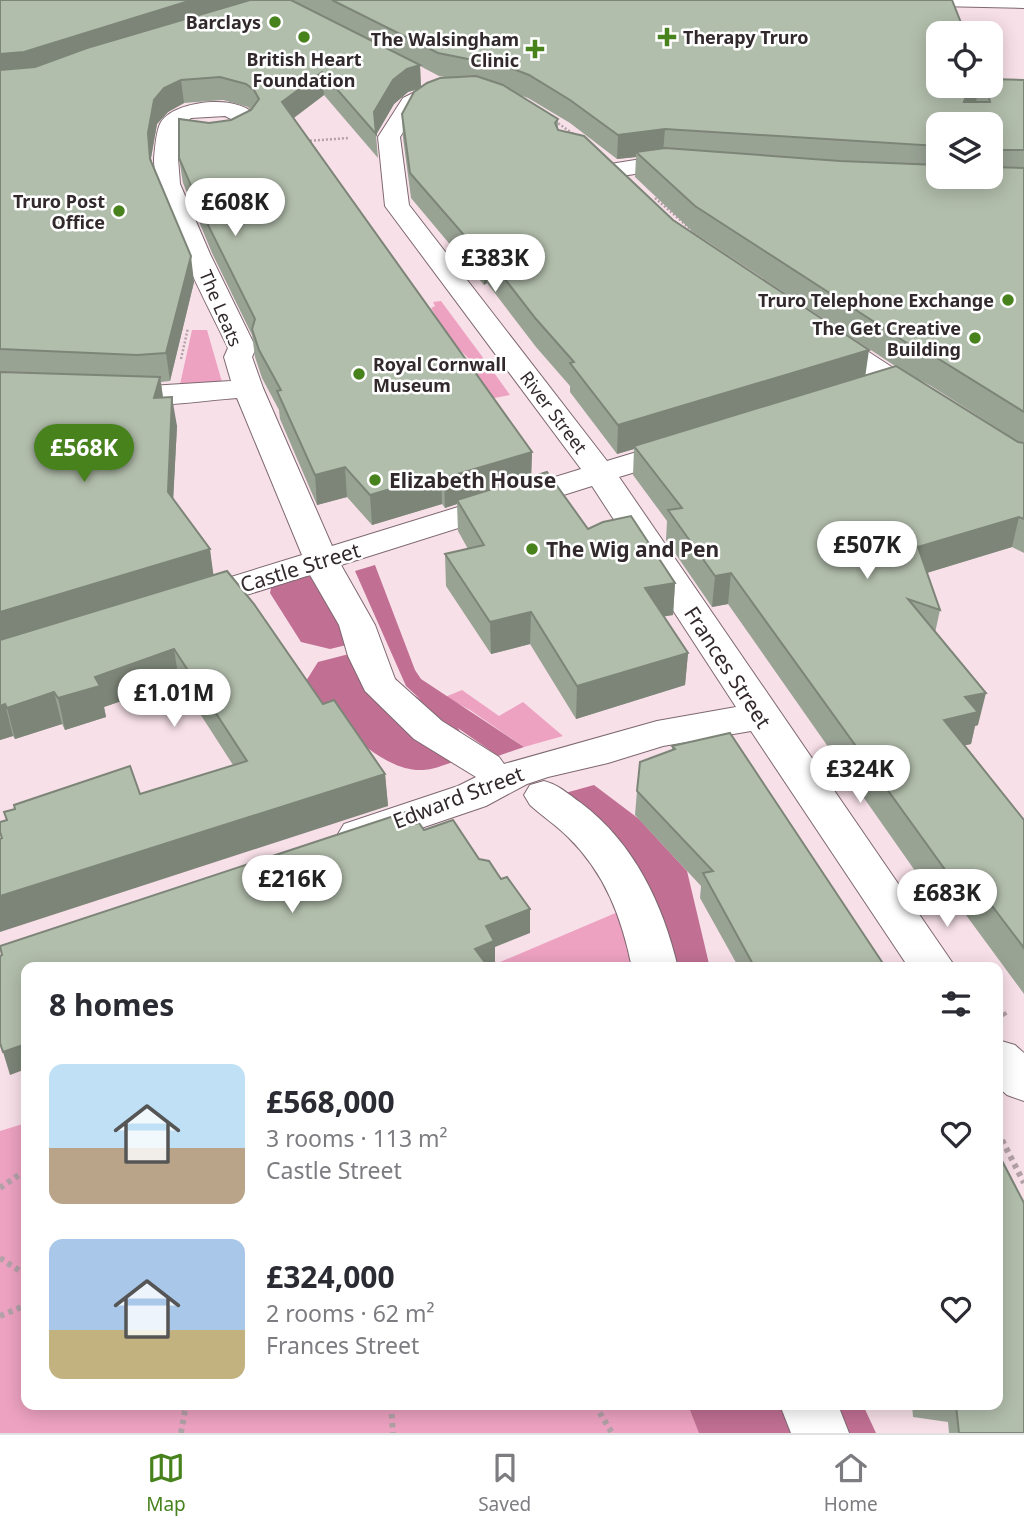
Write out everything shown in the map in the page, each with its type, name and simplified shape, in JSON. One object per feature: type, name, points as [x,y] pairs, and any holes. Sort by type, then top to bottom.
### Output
[{"type":"street","points":[[937,0],[1024,2]]},
{"type":"street","name":"River Street","points":[[464,93],[423,97],[411,89],[389,137],[397,206],[600,473]]},
{"type":"street","name":"The Leats","points":[[172,129],[166,158],[168,184],[197,254],[242,348],[238,357],[248,388],[321,561],[350,611],[378,683],[428,730],[485,766]]},
{"type":"street","points":[[595,154],[711,166]]},
{"type":"street","points":[[595,154],[641,192]]},
{"type":"street","points":[[805,322],[894,381],[952,414]]},
{"type":"street","points":[[854,394],[894,381]]},
{"type":"street","points":[[88,394],[166,395],[248,388]]},
{"type":"street","name":"Castle Street","points":[[154,613],[707,439]]},
{"type":"street","name":"Frances Street","points":[[600,473],[761,718],[929,962]]},
{"type":"street","name":"Edward Street","points":[[328,844],[472,796],[513,775],[540,766],[594,754],[657,734],[732,720],[761,718]]},
{"type":"street","points":[[544,795],[580,824],[620,872],[645,924],[654,962]]},
{"type":"street","points":[[1003,1063],[1024,1081]]},
{"type":"street","points":[[810,1410],[820,1433]]},
{"type":"path","points":[[550,118],[595,154]]},
{"type":"path","points":[[641,192],[708,244]]},
{"type":"path","points":[[188,328],[200,328]]},
{"type":"path","points":[[1003,1142],[1024,1183]]},
{"type":"path","points":[[0,1188],[21,1173]]},
{"type":"path","points":[[0,1258],[21,1272]]},
{"type":"path","points":[[0,1316],[21,1307]]},
{"type":"path","points":[[181,1433],[183,1410]]},
{"type":"path","points":[[391,1410],[393,1433]]},
{"type":"path","points":[[598,1410],[612,1433]]},
{"type":"shaded area","points":[[441,301],[484,359],[469,359],[452,342],[431,308],[435,306],[433,302]]},
{"type":"shaded area","points":[[192,330],[207,330],[222,382],[179,389]]},
{"type":"shaded area","points":[[487,363],[510,395],[484,400],[466,371],[481,368],[479,365]]},
{"type":"shaded area","points":[[375,565],[415,670],[421,679],[524,747],[498,756],[432,710],[406,686],[355,571]]},
{"type":"shaded area","points":[[462,690],[499,716],[523,702],[563,736],[524,747],[470,710],[445,697]]},
{"type":"shaded area","points":[[594,785],[639,819],[687,871],[709,962],[667,962],[558,795]]},
{"type":"shaded area","points":[[646,900],[669,962],[500,962]]},
{"type":"shaded area","points":[[21,1125],[21,1410],[827,1410],[838,1433],[0,1433],[0,1131]]},
{"type":"shaded area","points":[[827,1410],[865,1410],[876,1433],[838,1433]]},
{"type":"building","points":[[0,0],[192,0],[24,52],[0,54]]},
{"type":"building","points":[[250,0],[291,0],[420,65],[407,69],[393,80],[374,112],[376,134],[322,72],[282,102],[532,452],[444,478],[441,474],[370,495],[345,467],[315,475],[277,391],[281,390],[259,350],[252,329],[255,319],[209,227],[179,158],[179,119],[209,123],[231,120],[251,110],[259,99],[254,90],[246,84],[220,77],[181,80],[164,88],[154,100],[148,133],[150,159],[191,256],[166,353],[137,355],[0,349],[0,70],[35,67],[87,48]]},
{"type":"building","points":[[332,0],[952,0],[960,21],[926,21],[926,98],[965,98],[964,102],[990,102],[989,98],[1003,98],[1003,79],[1024,80],[1024,150],[1003,150],[1003,112],[926,112],[926,145],[665,129],[618,135],[570,100],[529,75],[508,67],[438,53]]},
{"type":"building","points":[[476,76],[503,85],[558,119],[555,123],[558,130],[584,136],[673,220],[869,350],[618,425],[570,363],[574,362],[487,256],[484,258],[410,173],[402,114],[414,92],[440,78]]},
{"type":"building","points":[[665,148],[926,165],[926,189],[1003,189],[1003,167],[1024,168],[1024,412],[937,358],[910,345],[695,206],[636,152]]},
{"type":"building","points":[[896,366],[1018,442],[1024,443],[1024,519],[1019,517],[918,547],[940,610],[908,599],[986,693],[965,697],[978,712],[944,720],[1024,820],[1024,948],[971,878],[954,882],[731,573],[715,576],[668,510],[682,508],[634,446]]},
{"type":"building","points":[[0,372],[160,377],[154,398],[172,397],[168,492],[210,549],[0,612]]},
{"type":"building","points":[[547,472],[588,529],[603,522],[631,516],[675,583],[645,588],[688,653],[577,686],[531,612],[490,622],[445,554],[484,545],[457,500]]},
{"type":"building","points":[[227,571],[254,604],[323,704],[334,700],[385,774],[0,896],[0,822],[7,820],[4,812],[15,809],[14,805],[130,766],[140,794],[247,761],[174,649],[95,677],[100,686],[58,698],[54,692],[7,708],[5,704],[0,706],[0,640]]},
{"type":"building","points":[[730,733],[882,962],[752,962],[703,873],[713,871],[637,791],[640,762],[675,749],[672,746]]},
{"type":"building","points":[[406,812],[414,824],[419,823],[424,830],[453,820],[479,859],[489,861],[501,879],[507,877],[530,909],[486,926],[494,941],[475,949],[485,962],[21,962],[21,1046],[3,1052],[0,1043],[0,946]]},
{"type":"building","points":[[1003,1163],[1024,1203],[1024,1433],[959,1433],[957,1410],[1003,1410]]},
{"type":"waterway","points":[[312,583],[311,593],[330,624]]},
{"type":"waterway","points":[[349,681],[377,711],[421,741]]},
{"type":"waterway","points":[[756,1410],[766,1433]]},
{"type":"place","name":"Barclays","points":[[275,22]]},
{"type":"place","name":"British Heart Foundation","points":[[304,37]]},
{"type":"place","name":"Therapy Truro","points":[[667,37]]},
{"type":"place","name":"The Walsingham Clinic","points":[[535,49]]},
{"type":"place","name":"Truro Post Office","points":[[119,211]]},
{"type":"place","name":"Truro Telephone Exchange","points":[[1008,300]]},
{"type":"place","name":"The Get Creative Building","points":[[975,338]]},
{"type":"place","name":"Royal Cornwall Museum","points":[[359,374]]},
{"type":"place","name":"Elizabeth House","points":[[375,480]]},
{"type":"place","name":"The Wig and Pen","points":[[532,549]]}]
